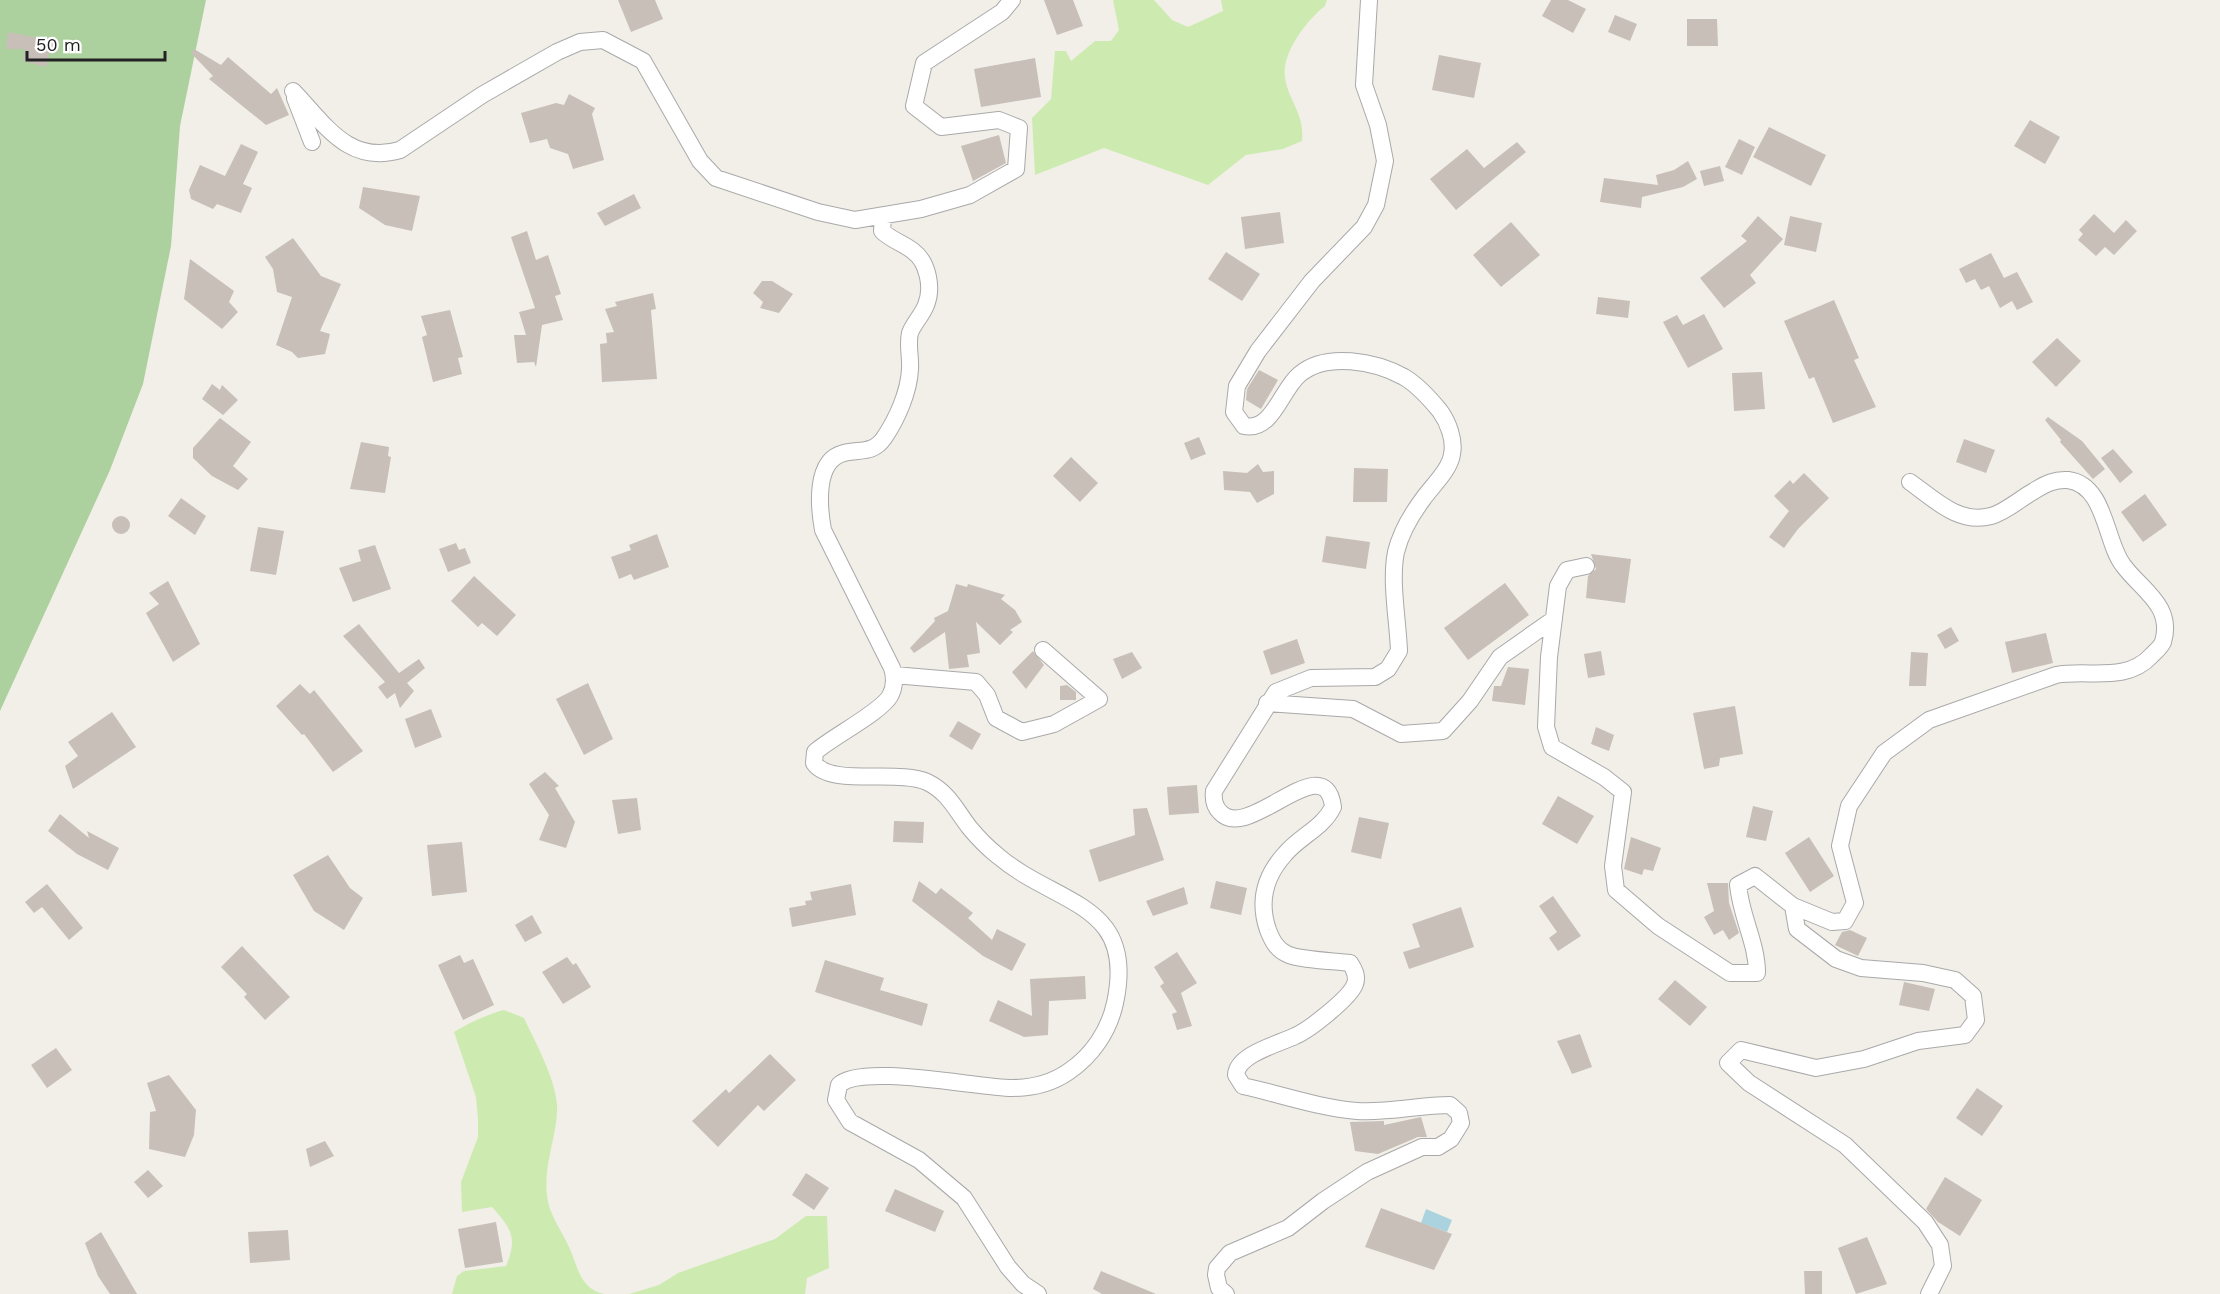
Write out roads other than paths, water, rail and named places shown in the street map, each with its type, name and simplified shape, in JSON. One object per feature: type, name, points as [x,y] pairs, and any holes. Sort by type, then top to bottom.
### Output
[{"type":"street","points":[[312,142],[293,91],[340,141],[354,150],[386,154],[400,150],[482,95],[556,52],[580,42],[603,40],[643,61],[700,161],[716,178],[818,212],[855,220],[883,217],[970,195],[1016,169],[1019,128],[999,120],[940,127],[914,106],[924,63],[1002,12],[1012,0]]},
{"type":"street","points":[[1226,1294],[1219,1288],[1216,1275],[1217,1268],[1230,1253],[1288,1228],[1337,1191],[1367,1172],[1422,1148],[1445,1143],[1456,1134],[1461,1123],[1459,1113],[1450,1105],[1423,1105],[1392,1111],[1354,1110],[1243,1086],[1237,1080],[1236,1071],[1240,1064],[1257,1052],[1298,1035],[1314,1024],[1354,987],[1356,976],[1350,963],[1292,956],[1280,950],[1272,939],[1264,912],[1264,890],[1268,878],[1287,851],[1327,819],[1333,807],[1330,794],[1320,786],[1308,786],[1245,817],[1224,816],[1215,805],[1214,791],[1276,692],[1311,678],[1368,679],[1382,673],[1395,661],[1400,651],[1394,568],[1399,542],[1413,513],[1437,483],[1452,456],[1451,434],[1435,405],[1405,377],[1361,363],[1325,361],[1309,368],[1293,380],[1268,419],[1255,426],[1244,426],[1234,412],[1237,387],[1258,351],[1312,281],[1364,226],[1376,205],[1384,161],[1378,125],[1364,85],[1369,0]]},
{"type":"street","points":[[883,217],[882,231],[915,252],[927,272],[930,292],[920,318],[910,332],[910,369],[907,389],[886,436],[870,450],[843,453],[831,460],[824,474],[819,509],[823,530],[894,675],[893,688],[885,703],[815,752],[814,763],[817,768],[845,776],[901,775],[936,787],[951,799],[969,827],[1000,859],[1095,916],[1109,930],[1117,949],[1118,992],[1109,1023],[1086,1057],[1060,1077],[1040,1084],[1012,1088],[923,1078],[857,1076],[844,1080],[837,1089],[837,1100],[850,1122],[919,1160],[964,1198],[1008,1267],[1023,1284],[1038,1294]]},
{"type":"street","points":[[1586,566],[1567,570],[1558,586],[1546,689],[1546,727],[1552,747],[1604,777],[1623,792],[1613,866],[1616,890],[1658,926],[1730,973],[1757,973],[1757,957],[1741,910],[1738,885],[1755,876],[1793,906],[1832,922],[1845,921],[1855,903],[1840,846],[1849,806],[1884,753],[1929,720],[2056,675],[2068,673],[2111,675],[2143,665],[2163,643],[2164,620],[2152,594],[2122,565],[2099,507],[2087,489],[2070,480],[2049,482],[1992,516],[1970,518],[1954,513],[1911,482]]},
{"type":"street","points":[[1267,703],[1353,709],[1401,734],[1443,731],[1470,701],[1500,657],[1554,619]]},
{"type":"street","points":[[894,675],[976,682],[987,695],[996,718],[1022,732],[1054,724],[1099,699],[1043,650]]},
{"type":"street","points":[[1793,906],[1797,929],[1836,959],[1861,968],[1923,973],[1955,980],[1973,996],[1976,1020],[1965,1035],[1918,1041],[1864,1059],[1816,1068],[1741,1050],[1728,1063],[1749,1083],[1845,1145],[1925,1222],[1941,1245],[1943,1266],[1929,1294]]},
{"type":"water","points":[[1426,1209],[1452,1220],[1447,1232],[1421,1223]]}]
